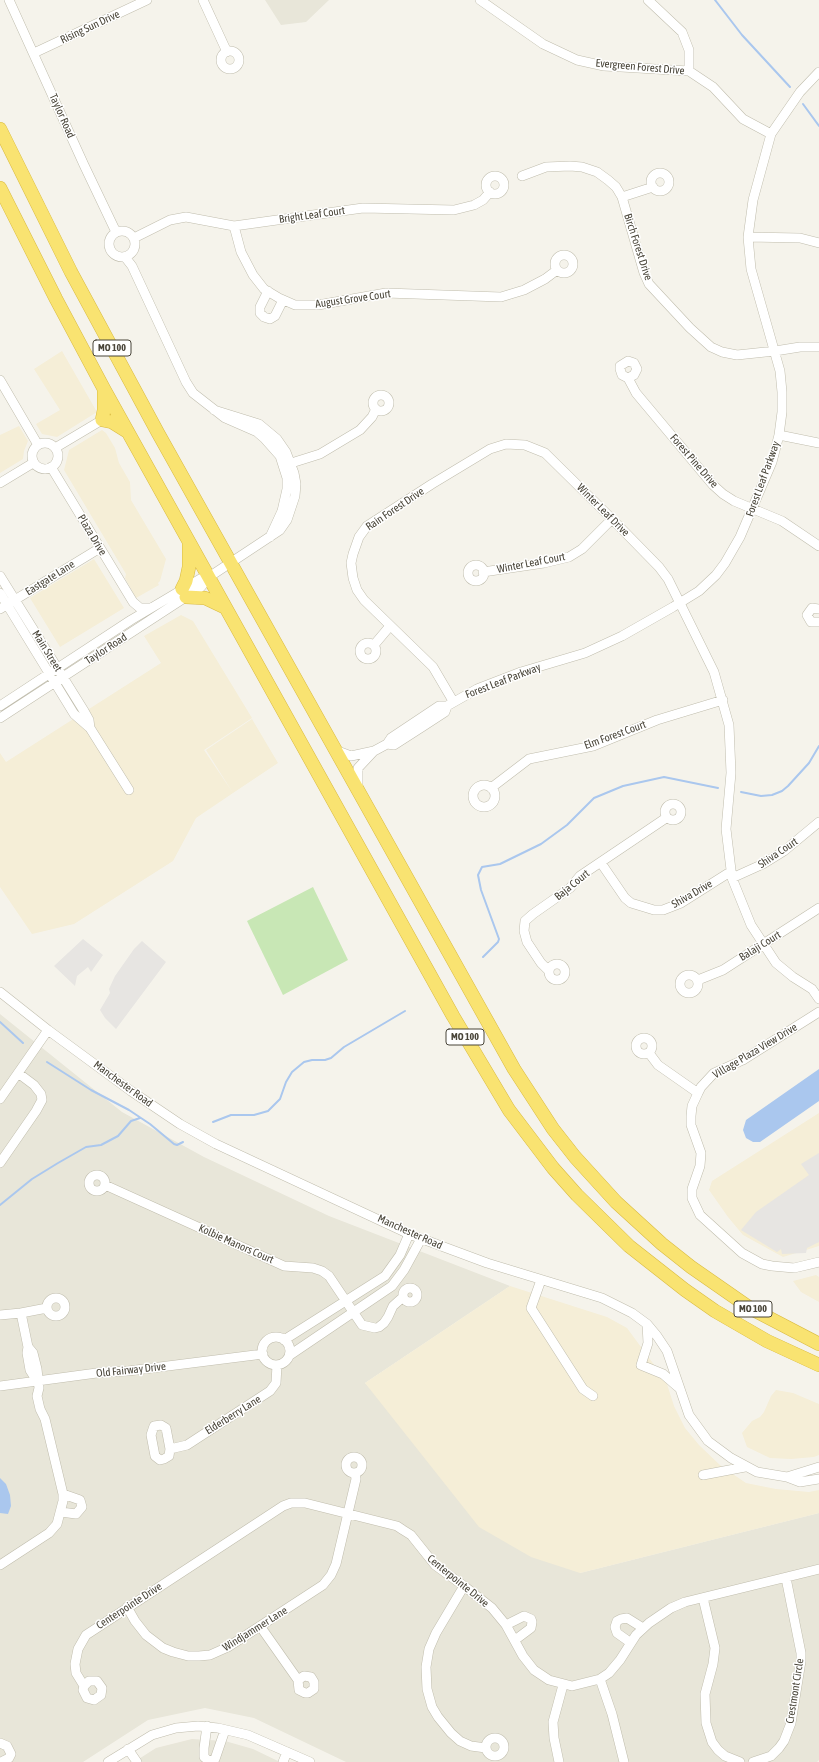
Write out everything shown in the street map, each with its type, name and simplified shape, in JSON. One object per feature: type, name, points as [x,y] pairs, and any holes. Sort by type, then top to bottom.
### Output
[{"type":"highway","name":"MO 100","points":[[0,129],[105,336],[231,564],[514,1069],[553,1129],[575,1157],[616,1202],[662,1244],[691,1267],[750,1308],[819,1344]]},
{"type":"highway","name":"MO 100","points":[[0,188],[53,293],[128,432],[472,1048],[514,1116],[553,1168],[607,1226],[629,1246],[668,1277],[734,1322],[767,1341],[819,1365]]},
{"type":"highway","points":[[104,388],[104,410],[102,420],[112,422],[128,432]]},
{"type":"highway","points":[[189,541],[189,567],[184,593],[205,598],[226,608]]},
{"type":"highway","points":[[734,1322],[777,1337],[819,1355]]},
{"type":"street","name":"Taylor Road","points":[[0,718],[51,679],[58,669],[130,620],[151,607],[203,585],[209,577],[270,537],[285,499],[287,478],[287,464],[264,438],[257,432],[225,418],[193,393],[186,382],[132,266],[125,257],[114,255],[109,249],[109,238],[116,232],[9,0]]},
{"type":"street","name":"Rising Sun Drive","points":[[34,53],[147,0]]},
{"type":"street","points":[[202,0],[227,52]]},
{"type":"street","name":"Evergreen Forest Drive","points":[[480,0],[543,44],[577,60],[604,66],[689,71],[713,87],[743,119],[771,134]]},
{"type":"street","points":[[648,0],[682,32],[689,50],[689,71]]},
{"type":"street","name":"Forest Leaf Parkway","points":[[358,789],[358,768],[374,752],[387,744],[394,745],[422,727],[445,712],[450,703],[477,689],[506,678],[586,653],[622,636],[681,603],[699,591],[716,575],[734,549],[753,509],[772,462],[779,435],[782,392],[780,371],[775,351],[750,269],[748,237],[749,220],[755,188],[771,134],[800,92],[819,72]]},
{"type":"street","name":"Birch Forest Drive","points":[[522,176],[546,167],[582,167],[603,176],[616,187],[622,198],[644,273],[649,284],[690,328],[711,347],[728,354],[736,355],[800,347],[819,347]]},
{"type":"street","points":[[622,198],[653,187]]},
{"type":"street","name":"Bright Leaf Court","points":[[134,238],[170,220],[186,217],[234,226],[363,208],[454,210],[474,205],[483,200],[490,192]]},
{"type":"street","name":"August Grove Court","points":[[234,226],[241,252],[253,275],[268,291],[296,305],[318,304],[386,293],[501,297],[524,290],[545,279],[557,270]]},
{"type":"street","points":[[116,232],[125,231],[134,238],[134,249],[125,257]]},
{"type":"street","points":[[748,237],[800,238],[819,243]]},
{"type":"street","points":[[268,291],[260,306],[260,312],[264,317],[270,319],[274,316],[284,300]]},
{"type":"street","name":"Forest Pine Drive","points":[[628,378],[636,393],[713,485],[723,494],[734,501],[782,521],[819,546]]},
{"type":"street","points":[[0,380],[38,445]]},
{"type":"street","points":[[287,464],[320,454],[353,434],[372,417],[376,409]]},
{"type":"street","points":[[56,448],[102,420]]},
{"type":"street","points":[[779,435],[819,444]]},
{"type":"street","points":[[47,443],[56,448],[58,459],[51,467],[44,469],[36,466],[32,453],[38,445],[47,443]]},
{"type":"street","name":"Winter Leaf Drive","points":[[506,444],[525,445],[545,453],[659,567],[668,579],[714,672],[729,725],[732,759],[726,829],[731,875],[749,921],[776,963],[793,977],[812,989],[819,999]]},
{"type":"street","name":"Rain Forest Drive","points":[[450,703],[433,667],[364,600],[357,590],[351,563],[355,546],[359,537],[367,526],[490,449],[506,444]]},
{"type":"street","points":[[0,483],[34,463]]},
{"type":"street","name":"Plaza Drive","points":[[51,467],[133,602]]},
{"type":"street","name":"Winter Leaf Court","points":[[483,572],[544,563],[569,557],[582,549],[612,519]]},
{"type":"street","name":"Eastgate Lane","points":[[7,605],[100,548]]},
{"type":"street","name":"Main Street","points":[[0,576],[7,605],[58,669],[86,714],[90,728],[129,790]]},
{"type":"street","name":"Main Street","points":[[0,593],[51,679],[74,714],[90,728]]},
{"type":"street","name":"Taylor Road","points":[[0,706],[51,679],[63,677],[184,593]]},
{"type":"street","points":[[133,602],[140,608],[151,607]]},
{"type":"street","points":[[130,620],[134,612],[133,602]]},
{"type":"street","points":[[819,609],[812,608],[807,615],[811,622],[819,622]]},
{"type":"street","points":[[374,645],[390,626]]},
{"type":"street","name":"Elm Forest Court","points":[[491,788],[529,759],[593,746],[657,720],[723,700]]},
{"type":"street","name":"Forest Leaf Parkway","points":[[335,750],[351,756],[374,752]]},
{"type":"street","name":"Baja Court","points":[[549,971],[541,963],[527,942],[524,931],[525,921],[570,888],[580,876],[666,818]]},
{"type":"street","name":"Shiva Court","points":[[731,875],[763,864],[784,851],[819,822]]},
{"type":"street","name":"Shiva Drive","points":[[601,863],[625,898],[631,903],[654,910],[663,910],[681,903],[731,875]]},
{"type":"street","name":"Balaji Court","points":[[698,980],[722,970],[819,908]]},
{"type":"street","name":"Manchester Road","points":[[0,992],[48,1030],[155,1107],[210,1140],[421,1239],[486,1263],[602,1298],[632,1313],[646,1324],[657,1336],[666,1351],[689,1415],[708,1441],[745,1467],[757,1472],[787,1477],[800,1482],[819,1479]]},
{"type":"street","name":"Village Plaza View Drive","points":[[819,1012],[743,1060],[714,1073],[701,1087],[692,1106],[691,1125],[701,1153],[700,1166],[692,1189],[692,1198],[700,1215],[742,1254],[757,1262],[789,1268],[800,1268],[819,1262]]},
{"type":"street","points":[[0,1099],[48,1030]]},
{"type":"street","points":[[649,1053],[658,1065],[698,1093]]},
{"type":"street","points":[[0,1163],[42,1100],[41,1094],[34,1085],[18,1073]]},
{"type":"street","name":"Kolbie Manors Court","points":[[105,1185],[284,1266],[313,1268],[322,1271],[329,1276],[348,1301],[353,1312],[362,1325],[375,1328],[384,1323],[393,1306],[403,1297]]},
{"type":"street","points":[[284,1340],[348,1301],[385,1276],[400,1255],[409,1234]]},
{"type":"street","points":[[290,1355],[290,1348],[284,1340],[274,1337],[269,1339],[263,1346],[263,1354],[268,1362],[277,1365],[284,1362],[290,1355],[392,1286],[404,1270],[421,1239]]},
{"type":"street","points":[[542,1280],[531,1308],[583,1389],[593,1396]]},
{"type":"street","points":[[0,1315],[22,1313],[47,1308]]},
{"type":"street","points":[[0,1565],[49,1533],[57,1524],[61,1512],[63,1494],[45,1419],[37,1396],[38,1385],[30,1370],[27,1354],[28,1347],[22,1313]]},
{"type":"street","points":[[646,1324],[648,1342],[641,1365],[664,1374],[680,1388]]},
{"type":"street","name":"Old Fairway Drive","points":[[0,1386],[38,1385],[104,1372],[128,1371],[263,1354]]},
{"type":"street","name":"Elderberry Lane","points":[[170,1449],[187,1444],[266,1395],[276,1383],[277,1365]]},
{"type":"street","points":[[703,1474],[745,1467]]},
{"type":"street","name":"Manchester Road","points":[[787,1477],[819,1467]]},
{"type":"street","name":"Windjammer Lane","points":[[127,1607],[140,1629],[155,1642],[173,1652],[188,1656],[199,1656],[218,1652],[323,1585],[331,1575],[336,1564],[348,1514],[356,1478],[355,1473]]},
{"type":"street","points":[[61,1512],[76,1514],[82,1507],[80,1500],[63,1494]]},
{"type":"street","name":"Centerpointe Drive","points":[[84,1686],[76,1673],[75,1664],[81,1642],[92,1630],[283,1506],[291,1503],[305,1503],[397,1526],[403,1530],[435,1565],[492,1608],[506,1625],[523,1656],[534,1670],[549,1680],[563,1685],[572,1686],[600,1679],[614,1667],[643,1628],[659,1615],[671,1608],[685,1602],[819,1569]]},
{"type":"street","name":"Crestmont Circle","points":[[753,1762],[771,1756],[779,1748],[784,1741],[791,1723],[802,1661],[802,1653],[786,1578]]},
{"type":"street","points":[[464,1586],[432,1641],[429,1649],[426,1667],[427,1689],[435,1712],[451,1733],[460,1741],[471,1746],[486,1748]]},
{"type":"street","points":[[703,1598],[715,1648],[713,1664],[705,1694],[706,1723],[715,1746],[725,1756],[735,1761]]},
{"type":"street","points":[[506,1625],[524,1616],[531,1619],[531,1628],[515,1640]]},
{"type":"street","points":[[631,1643],[617,1633],[615,1627],[617,1621],[627,1618],[643,1628]]},
{"type":"street","points":[[260,1626],[298,1680]]},
{"type":"street","points":[[600,1679],[612,1714],[624,1762]]},
{"type":"street","points":[[560,1762],[554,1738],[553,1722],[563,1685]]},
{"type":"street","points":[[207,1726],[204,1757],[209,1761],[216,1759],[225,1730]]},
{"type":"street","points":[[112,1761],[128,1748],[152,1735],[176,1728],[207,1726],[248,1735],[307,1761]]},
{"type":"street","points":[[0,1743],[7,1746],[11,1754],[9,1758],[1,1762]]},
{"type":"street","points":[[128,1748],[137,1762]]},
{"type":"street","points":[[283,1762],[287,1752]]},
{"type":"shaded area","points":[[265,0],[329,0],[306,22],[281,25]]},
{"type":"shaded area","points":[[62,351],[97,412],[57,437],[42,434],[36,424],[60,410],[34,369]]},
{"type":"shaded area","points":[[19,426],[28,441],[23,459],[0,473],[0,435]]},
{"type":"shaded area","points":[[102,430],[106,433],[115,448],[119,463],[130,482],[131,500],[166,559],[160,581],[158,583],[159,585],[136,598],[125,578],[126,574],[64,470],[69,450]]},
{"type":"shaded area","points":[[94,559],[124,608],[60,647],[30,598]]},
{"type":"shaded area","points":[[181,615],[193,621],[252,718],[204,750],[233,793],[196,818],[173,861],[74,924],[32,934],[0,887],[0,753],[6,762],[161,663],[144,636]]},
{"type":"shaded area","points":[[252,719],[278,763],[233,793],[206,750]]},
{"type":"shaded area","points":[[83,939],[103,955],[91,972],[88,967],[77,976],[75,986],[54,966]]},
{"type":"shaded area","points":[[142,941],[166,962],[116,1029],[105,1018],[100,1010],[110,993],[109,989],[115,976],[134,949]]},
{"type":"shaded area","points":[[0,1014],[122,1112],[204,1157],[329,1216],[510,1286],[365,1383],[580,1573],[819,1513],[819,1760],[817,1762],[346,1762],[254,1718],[205,1708],[148,1720],[83,1762],[0,1762]]},
{"type":"shaded area","points":[[819,1113],[819,1246],[783,1257],[743,1235],[709,1190],[712,1181]]},
{"type":"shaded area","points":[[819,1153],[819,1242],[807,1248],[806,1253],[782,1254],[781,1249],[777,1252],[741,1230],[756,1212],[809,1175],[801,1164]]},
{"type":"shaded area","points":[[816,1275],[819,1277],[819,1302],[801,1292],[793,1281]]},
{"type":"shaded area","points":[[510,1286],[607,1317],[627,1328],[666,1381],[674,1406],[685,1428],[699,1445],[721,1466],[746,1483],[776,1489],[809,1492],[819,1490],[819,1513],[580,1573],[531,1557],[479,1527],[365,1383]]},
{"type":"shaded area","points":[[776,1390],[793,1393],[819,1404],[819,1455],[814,1457],[791,1459],[770,1458],[747,1447],[742,1433],[752,1421],[760,1417],[764,1412],[771,1396]]},
{"type":"shaded area","points":[[192,1739],[225,1741],[253,1749],[280,1762],[134,1762],[156,1748]]},
{"type":"green space","points":[[313,887],[348,960],[283,995],[247,921]]},
{"type":"water","points":[[819,1069],[819,1101],[760,1142],[753,1142],[746,1138],[743,1130],[746,1120]]},
{"type":"water","points":[[0,1478],[6,1484],[10,1495],[11,1506],[8,1514],[0,1513]]},
{"type":"waterway","points":[[715,0],[742,35],[790,87]]},
{"type":"waterway","points":[[803,104],[819,126]]},
{"type":"waterway","points":[[741,792],[761,796],[772,795],[782,791],[809,763],[819,746]]},
{"type":"waterway","points":[[483,957],[498,942],[499,939],[481,890],[478,875],[482,867],[500,864],[541,844],[567,825],[594,798],[623,786],[664,777],[718,788]]},
{"type":"waterway","points":[[213,1122],[231,1115],[254,1115],[268,1111],[280,1099],[286,1082],[292,1072],[304,1062],[331,1058],[344,1047],[405,1011]]},
{"type":"waterway","points":[[0,1022],[23,1043]]},
{"type":"waterway","points":[[47,1062],[91,1090],[129,1110],[150,1124],[174,1144],[177,1145],[183,1142]]},
{"type":"waterway","points":[[0,1205],[32,1179],[86,1147],[101,1145],[118,1136],[131,1121],[140,1118]]}]
